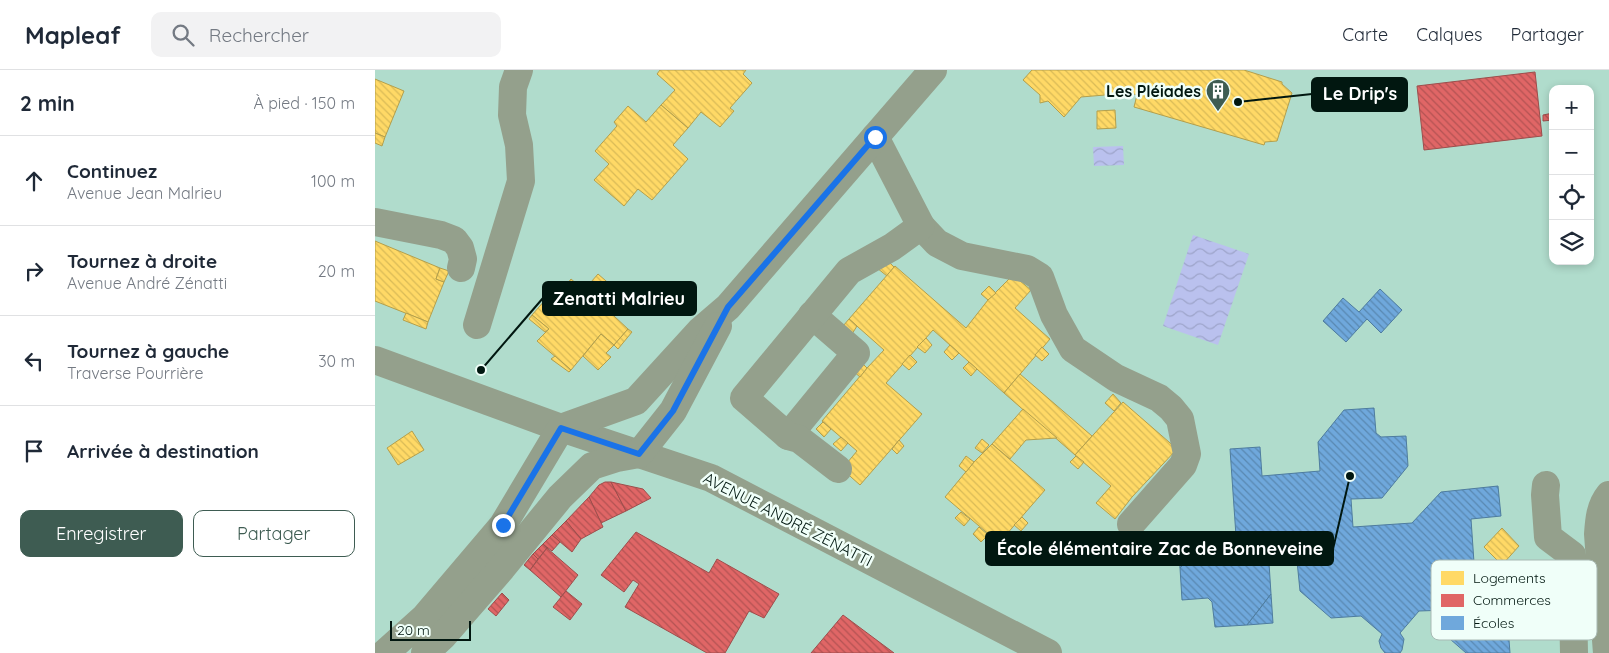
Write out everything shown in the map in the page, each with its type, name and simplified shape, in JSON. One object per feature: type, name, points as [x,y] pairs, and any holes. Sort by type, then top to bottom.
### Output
[{"type":"street","points":[[477,325],[521,181],[519,145],[512,115],[513,87],[519,70]]},
{"type":"street","points":[[388,652],[424,618],[503,525],[561,428],[636,400],[700,331],[728,307],[875,137],[920,75]]},
{"type":"street","points":[[875,137],[921,226],[937,243],[962,256],[1027,269],[1040,277],[1054,315],[1073,349],[1116,378],[1159,398],[1180,419],[1187,454],[1183,465],[1131,524]]},
{"type":"street","points":[[375,222],[441,235],[454,240],[461,248],[463,259],[461,268]]},
{"type":"street","points":[[838,469],[799,439],[788,436],[744,398],[849,271],[892,247],[921,226]]},
{"type":"street","points":[[424,618],[440,647],[560,497],[593,466],[617,458],[639,454],[673,411],[728,307]]},
{"type":"street","points":[[788,436],[856,353],[812,315]]},
{"type":"street","name":"AVENUE ANDRÉ ZÉNATTI","points":[[375,360],[561,428],[711,478],[1048,653]]},
{"type":"street","points":[[1546,485],[1548,537],[1573,554],[1573,560]]},
{"type":"street","points":[[1607,653],[1605,579],[1598,534],[1599,517],[1605,500],[1609,495]]},
{"type":"street","points":[[1574,640],[1574,653]]},
{"type":"water","points":[[1123,146],[1124,165],[1094,166],[1093,147]]},
{"type":"water","points":[[1193,235],[1249,254],[1218,345],[1163,326]]},
{"type":"building: Logements","points":[[660,70],[746,70],[743,74],[752,83],[730,108],[734,111],[720,127],[701,112],[688,128],[661,105],[675,90],[657,74]]},
{"type":"building: Logements","name":"Les Pléiades","points":[[1032,70],[1244,70],[1282,82],[1292,93],[1277,141],[1265,142],[1264,145],[1134,107],[1137,95],[1129,93],[1081,97],[1064,117],[1048,101],[1040,103],[1040,95],[1023,80]]},
{"type":"building: Logements","points":[[375,79],[404,91],[385,137],[375,133]]},
{"type":"building: Logements","points":[[661,105],[688,128],[673,145],[688,159],[652,200],[638,189],[624,206],[594,180],[609,164],[595,151],[617,126],[614,122],[628,106],[646,122]]},
{"type":"building: Logements","points":[[1115,110],[1116,128],[1097,129],[1097,111]]},
{"type":"building: Logements","points":[[375,133],[385,137],[382,146],[375,143]]},
{"type":"building: Logements","points":[[375,241],[440,268],[436,279],[444,282],[428,322],[375,301]]},
{"type":"building: Logements","points":[[886,259],[894,267],[887,276],[877,268]]},
{"type":"building: Logements","points":[[895,266],[966,328],[988,300],[1013,275],[1031,290],[1015,308],[1050,339],[1004,393],[933,330],[886,383],[922,414],[860,485],[842,469],[857,451],[822,421],[884,350],[849,319]]},
{"type":"building: Logements","points":[[440,268],[449,271],[444,282],[436,279]]},
{"type":"building: Logements","points":[[598,274],[613,287],[600,303],[628,329],[614,345],[601,334],[571,370],[537,341],[549,329],[532,315],[546,299],[550,304],[571,279],[584,290]]},
{"type":"building: Logements","points":[[989,286],[996,293],[988,300],[981,294]]},
{"type":"building: Logements","points":[[613,287],[627,299],[613,315],[600,303]]},
{"type":"building: Logements","points":[[406,313],[428,322],[426,329],[403,320]]},
{"type":"building: Logements","points":[[532,315],[549,329],[545,332],[529,319]]},
{"type":"building: Logements","points":[[849,319],[857,326],[852,334],[843,326]]},
{"type":"building: Logements","points":[[628,329],[632,332],[618,349],[614,345]]},
{"type":"building: Logements","points":[[601,334],[614,345],[606,353],[611,357],[598,370],[583,356]]},
{"type":"building: Logements","points":[[926,338],[932,345],[925,353],[917,347]]},
{"type":"building: Logements","points":[[950,345],[959,353],[952,360],[944,352]]},
{"type":"building: Logements","points":[[1042,347],[1049,354],[1042,361],[1035,355]]},
{"type":"building: Logements","points":[[910,355],[917,362],[909,370],[902,364]]},
{"type":"building: Logements","points":[[555,356],[571,370],[569,372],[551,359]]},
{"type":"building: Logements","points":[[860,361],[867,368],[860,377],[852,370]]},
{"type":"building: Logements","points":[[969,362],[977,369],[971,376],[963,368]]},
{"type":"building: Logements","points":[[1020,374],[1092,436],[1075,455],[1004,393]]},
{"type":"building: Logements","points":[[1113,394],[1121,403],[1114,411],[1105,403]]},
{"type":"building: Logements","points":[[1123,402],[1177,449],[1132,497],[1115,519],[1096,503],[1111,486],[1075,455]]},
{"type":"building: Logements","points":[[1023,409],[1057,438],[1026,440],[1010,459],[992,444]]},
{"type":"building: Logements","points":[[823,422],[831,429],[824,437],[816,429]]},
{"type":"building: Logements","points":[[412,431],[424,450],[398,465],[387,448]]},
{"type":"building: Logements","points":[[841,437],[848,443],[841,451],[833,444]]},
{"type":"building: Logements","points":[[982,439],[989,445],[982,453],[975,448]]},
{"type":"building: Logements","points":[[899,440],[904,446],[897,454],[892,449]]},
{"type":"building: Logements","points":[[992,444],[1045,490],[999,543],[945,497],[974,462]]},
{"type":"building: Logements","points":[[966,456],[974,462],[966,472],[959,466]]},
{"type":"building: Logements","points":[[1076,456],[1084,462],[1078,469],[1070,462]]},
{"type":"building: Logements","points":[[961,512],[970,519],[964,526],[955,518]]},
{"type":"building: Logements","points":[[1022,517],[1028,523],[1021,531],[1014,525]]},
{"type":"building: Logements","points":[[979,527],[988,535],[981,542],[973,534]]},
{"type":"building: Logements","points":[[1502,528],[1519,546],[1506,560],[1497,560],[1484,547]]},
{"type":"building: Commerces","points":[[1535,72],[1542,136],[1424,150],[1417,86]]},
{"type":"building: Commerces","points":[[1549,114],[1549,120],[1543,121],[1543,115]]},
{"type":"building: Commerces","points":[[611,482],[626,511],[601,523],[589,497],[599,485]]},
{"type":"building: Commerces","points":[[611,482],[643,489],[651,498],[626,511]]},
{"type":"building: Commerces","points":[[589,497],[603,527],[581,539],[566,521]]},
{"type":"building: Commerces","points":[[566,521],[581,539],[572,552],[552,535]]},
{"type":"building: Commerces","points":[[636,532],[709,573],[717,559],[779,594],[764,618],[749,611],[725,653],[707,653],[625,607],[639,584],[633,580],[624,592],[601,575]]},
{"type":"building: Commerces","points":[[552,535],[560,542],[552,551],[543,544]]},
{"type":"building: Commerces","points":[[543,544],[547,548],[538,559],[533,554]]},
{"type":"building: Commerces","points":[[547,548],[578,575],[561,597],[530,570]]},
{"type":"building: Commerces","points":[[533,554],[538,559],[530,570],[524,565]]},
{"type":"building: Commerces","points":[[566,591],[582,604],[570,620],[553,607]]},
{"type":"building: Commerces","points":[[502,593],[509,600],[496,616],[488,609]]},
{"type":"building: Commerces","points":[[843,615],[894,653],[811,653]]},
{"type":"building: Écoles","points":[[1380,289],[1402,310],[1381,333],[1367,319],[1346,342],[1323,321],[1343,298],[1359,312]]},
{"type":"building: Écoles","points":[[1374,408],[1376,433],[1381,437],[1406,436],[1408,466],[1382,498],[1351,499],[1353,527],[1412,523],[1441,492],[1498,486],[1501,516],[1471,519],[1474,560],[1431,560],[1431,611],[1419,611],[1400,633],[1404,639],[1400,653],[1385,653],[1379,641],[1382,634],[1361,616],[1331,618],[1300,591],[1297,561],[1269,563],[1271,594],[1247,625],[1215,627],[1212,602],[1208,598],[1182,600],[1180,568],[1207,538],[1236,536],[1230,449],[1260,447],[1262,476],[1320,471],[1318,442],[1344,410]]},
{"type":"building: Écoles","points":[[1207,538],[1193,553],[1180,568],[1178,540]]},
{"type":"building: Écoles","points":[[1271,594],[1273,623],[1247,625],[1258,611]]},
{"type":"building: Écoles","points":[[1451,640],[1509,640],[1510,653],[1466,653]]},
{"type":"place","name":"Le Drip's","points":[[1238,102]]},
{"type":"place","name":"Les Pléiades","points":[[1218,112]]},
{"type":"place","name":"Zenatti Malrieu","points":[[481,370]]},
{"type":"place","name":"École élémentaire Zac de Bonneveine","points":[[1350,476]]},
{"type":"route","points":[[503,525],[561,428],[639,454],[673,411],[728,307],[875,137]]}]
